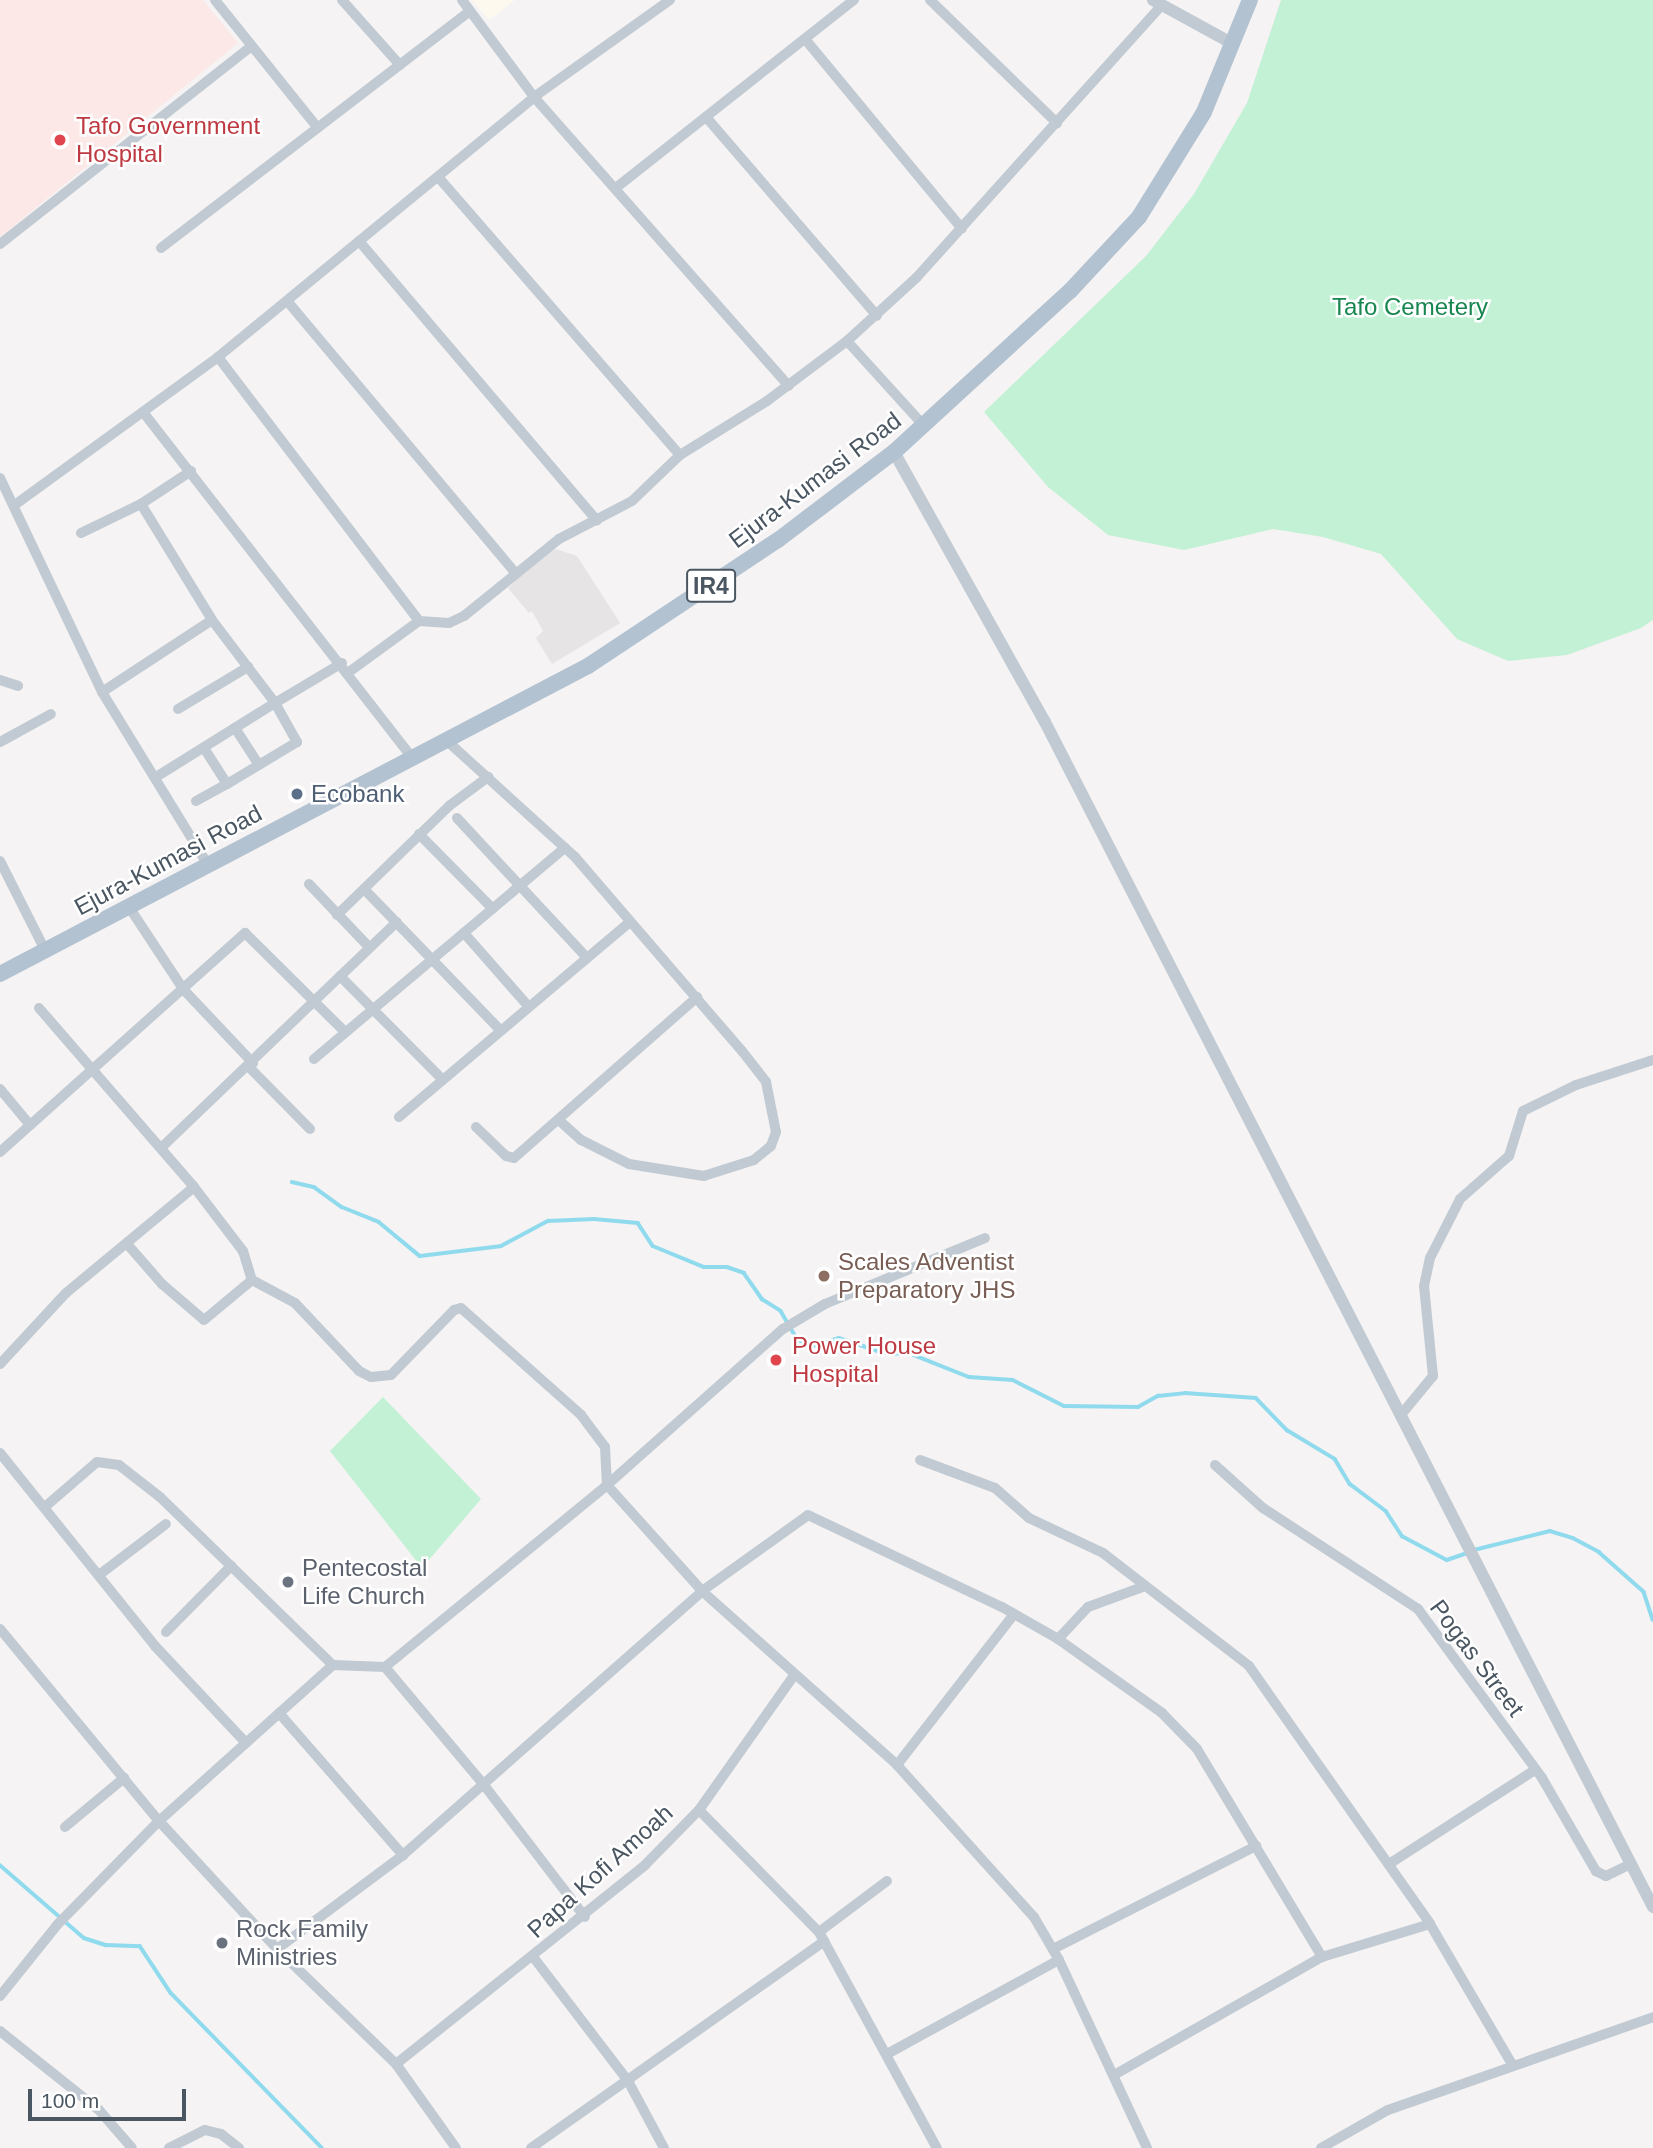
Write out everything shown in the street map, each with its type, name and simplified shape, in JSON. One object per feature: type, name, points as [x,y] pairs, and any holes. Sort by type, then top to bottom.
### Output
[{"type":"main road","name":"Ejura-Kumasi Road","points":[[0,974],[446,740],[643,632],[778,540],[894,452],[1070,291],[1139,217],[1198,124],[1250,0]]},
{"type":"street","points":[[215,0],[318,128]]},
{"type":"street","points":[[342,0],[400,65]]},
{"type":"street","points":[[462,0],[534,97],[617,187],[789,386]]},
{"type":"street","points":[[16,504],[218,357],[439,178],[534,97],[670,0]]},
{"type":"street","points":[[617,187],[854,0]]},
{"type":"street","points":[[930,0],[1057,123]]},
{"type":"street","points":[[349,673],[419,621],[449,623],[464,616],[559,538],[597,521],[648,488],[680,455],[789,386],[847,341],[877,316],[962,229],[1057,123],[1157,3],[1233,44]]},
{"type":"street","points":[[161,248],[470,11]]},
{"type":"street","points":[[805,39],[962,229]]},
{"type":"street","points":[[0,244],[252,46]]},
{"type":"street","points":[[706,117],[877,316]]},
{"type":"street","points":[[439,178],[680,455]]},
{"type":"street","points":[[359,241],[597,521]]},
{"type":"street","points":[[288,302],[514,573]]},
{"type":"street","points":[[847,341],[923,426]]},
{"type":"street","points":[[218,357],[419,621]]},
{"type":"street","points":[[143,412],[342,663],[412,758]]},
{"type":"street","points":[[894,452],[1045,722],[1653,1907]]},
{"type":"street","points":[[81,533],[141,504],[191,471]]},
{"type":"street","points":[[0,478],[16,504],[102,692],[208,865]]},
{"type":"street","points":[[141,504],[212,620],[275,703],[296,742],[195,802]]},
{"type":"street","points":[[102,692],[212,620]]},
{"type":"street","points":[[156,777],[342,663]]},
{"type":"street","points":[[178,709],[248,667]]},
{"type":"street","points":[[0,680],[18,685]]},
{"type":"street","points":[[0,743],[51,714]]},
{"type":"street","points":[[235,728],[259,765]]},
{"type":"street","points":[[446,740],[565,848],[697,997],[766,1082],[775,1120],[771,1146],[720,1174],[670,1174],[628,1164],[581,1140],[559,1120]]},
{"type":"street","points":[[204,748],[227,784]]},
{"type":"street","points":[[337,915],[419,834],[488,777]]},
{"type":"street","points":[[457,818],[587,958]]},
{"type":"street","points":[[419,834],[492,909]]},
{"type":"street","points":[[314,1059],[565,848]]},
{"type":"street","points":[[0,861],[45,950]]},
{"type":"street","points":[[309,884],[369,947]]},
{"type":"street","points":[[364,889],[501,1031]]},
{"type":"street","points":[[129,907],[183,989],[310,1129]]},
{"type":"street","points":[[162,1147],[251,1065],[397,922]]},
{"type":"street","points":[[399,1117],[630,922]]},
{"type":"street","points":[[0,1152],[245,933],[345,1032]]},
{"type":"street","points":[[464,933],[529,1007]]},
{"type":"street","points":[[340,976],[442,1079]]},
{"type":"street","points":[[476,1127],[506,1156],[514,1158],[697,997]]},
{"type":"street","points":[[39,1008],[194,1187],[243,1251],[252,1280],[295,1303],[359,1371],[371,1377],[391,1375],[454,1310],[471,1312],[581,1415],[601,1441],[607,1454],[607,1485],[702,1591],[897,1765],[1002,1877],[1059,1960],[1147,2148]]},
{"type":"street","points":[[1400,1416],[1433,1376],[1424,1286],[1430,1258],[1460,1199],[1509,1156],[1523,1111],[1576,1085],[1653,1060]]},
{"type":"street","points":[[0,1089],[30,1125]]},
{"type":"street","points":[[0,1364],[66,1293],[128,1245],[194,1187]]},
{"type":"street","points":[[46,1506],[97,1462],[110,1461],[160,1497],[333,1665],[385,1667],[607,1485],[783,1329],[801,1322],[825,1304],[985,1238]]},
{"type":"street","points":[[128,1245],[162,1284],[204,1320],[252,1280]]},
{"type":"street","points":[[0,1454],[46,1506],[155,1646],[246,1743]]},
{"type":"street","points":[[920,1461],[995,1488],[1029,1518],[1103,1553],[1249,1666],[1430,1924],[1513,2066]]},
{"type":"street","name":"Pogas Street","points":[[1215,1465],[1263,1508],[1418,1609],[1535,1769],[1595,1871],[1606,1876],[1631,1864]]},
{"type":"street","points":[[277,1949],[403,1855],[702,1591],[808,1515],[1014,1614],[1058,1639],[1162,1713],[1198,1749],[1322,1957]]},
{"type":"street","points":[[99,1575],[166,1524]]},
{"type":"street","points":[[166,1632],[231,1566]]},
{"type":"street","points":[[1058,1639],[1088,1607],[1145,1586]]},
{"type":"street","points":[[897,1765],[1014,1614]]},
{"type":"street","points":[[0,1629],[159,1821],[277,1949],[396,2064],[456,2148]]},
{"type":"street","points":[[0,1996],[57,1925],[159,1821],[333,1665]]},
{"type":"street","points":[[385,1667],[484,1785],[585,1917]]},
{"type":"street","name":"Papa Kofi Amoah","points":[[396,2064],[585,1917],[699,1810],[795,1674]]},
{"type":"street","points":[[279,1713],[403,1855]]},
{"type":"street","points":[[1389,1864],[1535,1769]]},
{"type":"street","points":[[65,1827],[124,1778]]},
{"type":"street","points":[[699,1810],[821,1937],[937,2148]]},
{"type":"street","points":[[1053,1949],[1256,1846]]},
{"type":"street","points":[[531,2148],[628,2081],[821,1937],[887,1881]]},
{"type":"street","points":[[1114,2075],[1322,1957],[1430,1924]]},
{"type":"street","points":[[534,1958],[628,2081],[664,2148]]},
{"type":"street","points":[[887,2054],[1059,1960]]},
{"type":"street","points":[[1321,2148],[1388,2110],[1653,2017]]},
{"type":"street","points":[[0,2031],[99,2110],[132,2148]]},
{"type":"street","points":[[169,2148],[205,2130],[221,2134],[239,2148]]},
{"type":"shaded area","name":"Tafo Government Hospital","points":[[0,0],[203,0],[238,43],[0,237]]},
{"type":"shaded area","points":[[472,0],[515,0],[489,20]]},
{"type":"shaded area","points":[[556,549],[577,556],[620,623],[552,664],[536,638],[543,631],[532,611],[529,613],[508,588],[537,559]]},
{"type":"green space","name":"Tafo Cemetery","points":[[1281,0],[1653,0],[1653,620],[1641,628],[1567,655],[1508,661],[1457,639],[1381,554],[1323,537],[1273,529],[1184,550],[1108,535],[1048,487],[984,412],[1146,256],[1194,194],[1247,103]]},
{"type":"green space","points":[[383,1397],[481,1499],[422,1568],[330,1451]]},
{"type":"waterway","points":[[292,1182],[314,1187],[342,1207],[379,1222],[420,1256],[501,1246],[548,1221],[594,1219],[638,1223],[653,1246],[704,1267],[727,1267],[744,1273],[762,1299],[781,1311],[798,1340],[813,1346],[839,1338],[884,1353],[911,1354],[969,1377],[1013,1380],[1064,1406],[1138,1407],[1158,1396],[1185,1393],[1256,1398],[1287,1430],[1335,1459],[1350,1484],[1386,1511],[1402,1536],[1447,1560],[1467,1553]]},
{"type":"waterway","points":[[1474,1550],[1550,1531],[1573,1538],[1599,1552],[1644,1592],[1653,1620]]},
{"type":"waterway","points":[[0,1865],[84,1938],[106,1945],[140,1946],[171,1993],[322,2148]]},
{"type":"place","name":"Tafo Government Hospital","points":[[60,140]]},
{"type":"place","name":"Ecobank","points":[[297,794]]},
{"type":"place","name":"Scales Adventist Preparatory JHS","points":[[824,1276]]},
{"type":"place","name":"Power House Hospital","points":[[776,1360]]},
{"type":"place","name":"Pentecostal Life Church","points":[[288,1582]]},
{"type":"place","name":"Rock Family Ministries","points":[[222,1943]]}]
